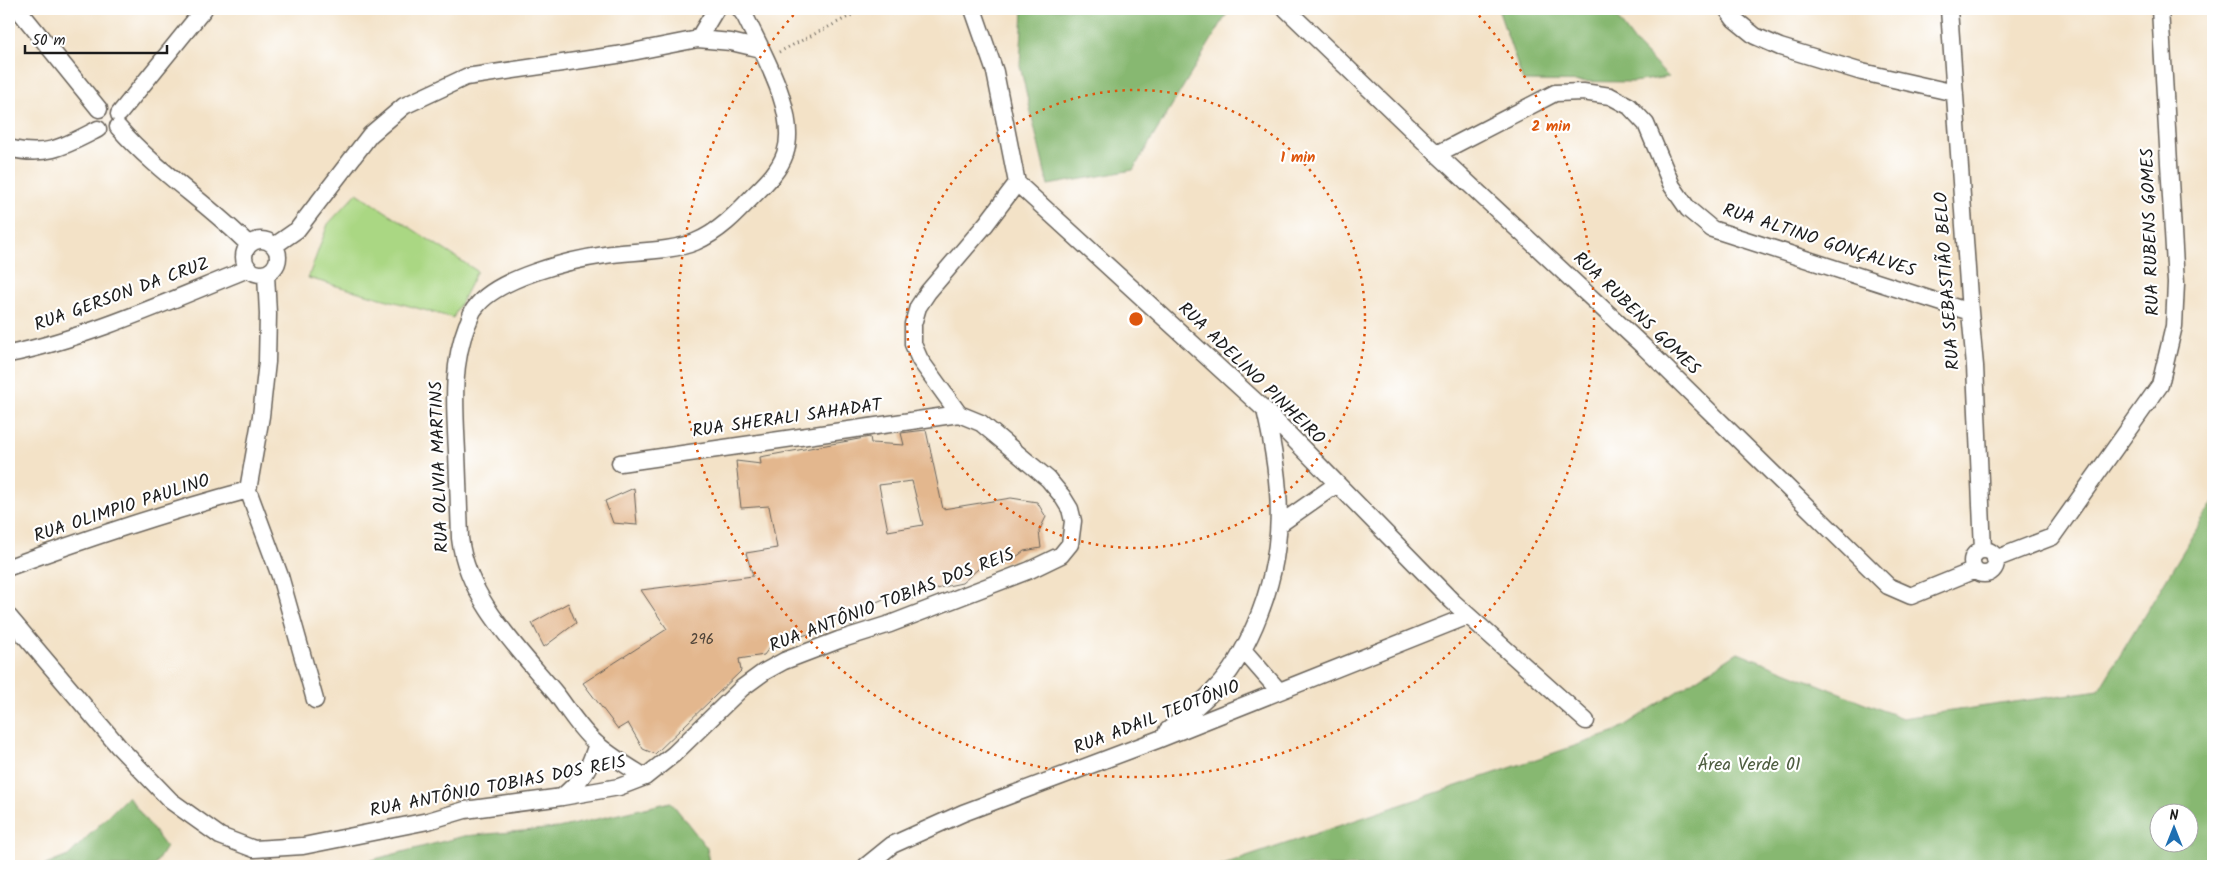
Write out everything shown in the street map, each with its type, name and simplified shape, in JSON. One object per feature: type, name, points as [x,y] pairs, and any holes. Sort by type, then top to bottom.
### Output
[{"type":"street","points":[[18,9],[99,109]]},
{"type":"street","points":[[204,9],[118,120],[112,132],[104,132],[98,129],[94,122],[95,115],[99,109],[106,106],[114,108],[118,120],[136,149],[228,224],[249,245]]},
{"type":"street","points":[[698,39],[716,9]]},
{"type":"street","name":"RUA OLIVIA MARTINS","points":[[645,777],[597,744],[488,609],[471,580],[462,558],[454,404],[456,370],[462,339],[474,308],[490,293],[505,284],[549,268],[604,255],[660,249],[694,242],[727,224],[773,176],[785,154],[789,130],[784,106],[763,54],[740,9]]},
{"type":"street","points":[[959,414],[920,360],[913,344],[913,324],[918,308],[928,292],[986,224],[1017,183],[996,72],[973,9]]},
{"type":"street","name":"RUA RUBENS GOMES","points":[[1286,9],[1437,154],[1644,347],[1888,586],[1912,596],[1975,570],[1972,560],[1976,553],[1989,554],[2052,537],[2160,386],[2174,326],[2176,283],[2160,9]]},
{"type":"street","points":[[1727,9],[1734,19],[1755,36],[1780,47],[1862,72],[1955,93]]},
{"type":"street","name":"RUA SEBASTIÃO BELO","points":[[1949,9],[1989,554]]},
{"type":"street","points":[[274,246],[298,230],[370,135],[404,106],[466,77],[617,55],[698,39],[731,42],[763,54]]},
{"type":"street","name":"RUA ALTINO GONÇALVES","points":[[1437,154],[1555,93],[1583,92],[1610,96],[1629,106],[1646,124],[1672,186],[1688,209],[1712,228],[1970,312]]},
{"type":"street","points":[[9,148],[26,152],[44,152],[70,144],[98,129]]},
{"type":"street","name":"RUA ADELINO PINHEIRO","points":[[1017,183],[1265,410],[1468,616],[1586,721]]},
{"type":"street","points":[[262,240],[274,246],[277,251],[278,262],[272,271],[266,274],[254,273],[248,269],[244,257],[249,245],[262,240]]},
{"type":"street","name":"RUA GERSON DA CRUZ","points":[[9,354],[32,349],[123,319],[248,269]]},
{"type":"street","points":[[266,274],[268,314],[267,362],[261,416],[248,490],[280,576],[315,700]]},
{"type":"street","points":[[1157,740],[1216,689],[1244,651],[1267,598],[1278,550],[1280,524],[1275,456],[1265,410]]},
{"type":"street","name":"RUA SHERALI SAHADAT","points":[[620,463],[959,414]]},
{"type":"street","name":"RUA ANTÔNIO TOBIAS DOS REIS","points":[[9,617],[119,747],[171,801],[220,836],[254,848],[303,846],[428,821],[466,810],[562,798],[620,787],[645,777],[674,754],[742,688],[764,672],[784,661],[898,621],[1030,570],[1061,555],[1070,544],[1073,521],[1070,509],[1062,496],[1048,479],[981,423],[959,414]]},
{"type":"street","points":[[1280,524],[1337,484]]},
{"type":"street","name":"RUA OLIMPIO PAULINO","points":[[9,567],[165,514],[248,490]]},
{"type":"street","name":"RUA ADAIL TEOTÔNIO","points":[[866,866],[892,845],[963,813],[1157,740],[1468,616]]},
{"type":"street","points":[[1244,651],[1279,691]]},
{"type":"street","points":[[562,798],[584,777],[597,744]]},
{"type":"path","points":[[763,54],[864,9]]},
{"type":"green space","points":[[1023,9],[1230,9],[1133,170],[1048,185],[1020,66]]},
{"type":"green space","points":[[1498,9],[1610,9],[1637,45],[1668,77],[1633,82],[1523,81]]},
{"type":"green space","points":[[357,193],[477,271],[453,318],[308,278],[328,224]]},
{"type":"green space","name":"Área Verde 01","points":[[2213,502],[2213,866],[1220,866],[1613,733],[1738,652],[1902,718],[2099,690]]},
{"type":"green space","points":[[128,796],[166,847],[154,866],[43,866],[68,856]]},
{"type":"green space","points":[[671,802],[707,848],[709,866],[348,866],[464,836],[558,828]]},
{"type":"building","points":[[926,430],[943,509],[1011,498],[1037,502],[1046,517],[1039,531],[1041,548],[1024,551],[1011,561],[985,563],[962,583],[943,587],[911,599],[909,588],[872,604],[868,613],[844,613],[845,619],[829,618],[819,631],[798,637],[796,631],[774,641],[764,655],[739,659],[741,671],[655,754],[643,749],[628,723],[618,729],[583,683],[667,629],[641,590],[753,576],[746,553],[777,548],[769,506],[741,508],[736,461],[761,464],[760,457],[870,437],[871,443],[904,445],[901,433]],"holes":[[[912,481],[923,525],[888,531],[879,485]]]},
{"type":"building","points":[[634,488],[637,525],[613,523],[605,501]]},
{"type":"building","points":[[568,603],[576,623],[544,647],[532,623]]}]
